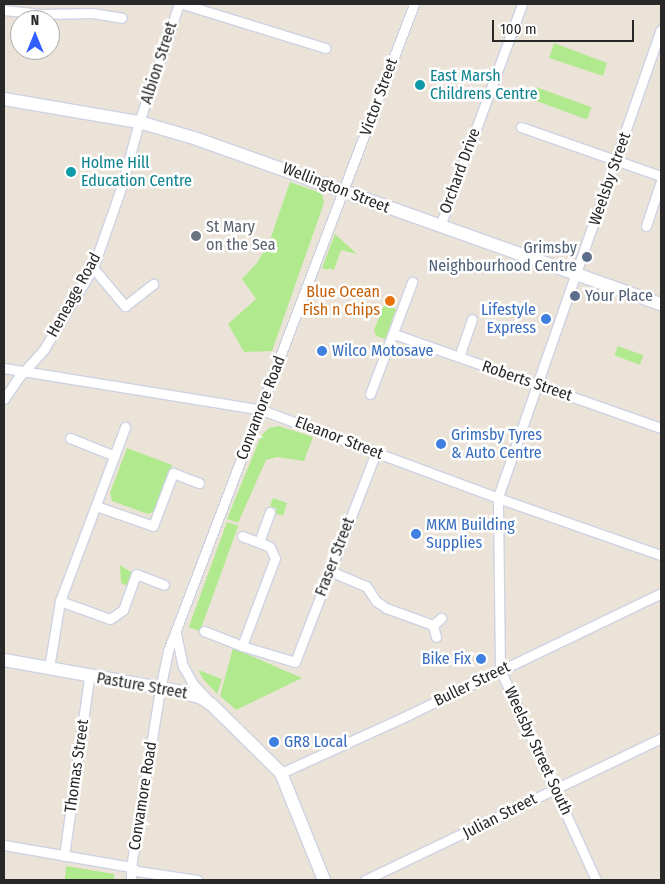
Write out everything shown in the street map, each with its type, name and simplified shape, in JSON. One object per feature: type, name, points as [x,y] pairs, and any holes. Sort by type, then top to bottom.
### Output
[{"type":"street","name":"Albion Street","points":[[139,122],[178,4]]},
{"type":"street","points":[[183,4],[325,48]]},
{"type":"street","name":"Victor Street","points":[[344,190],[414,4]]},
{"type":"street","name":"Orchard Drive","points":[[440,226],[522,4]]},
{"type":"street","points":[[4,10],[41,14],[92,13],[122,18]]},
{"type":"street","name":"Weelsby Street","points":[[498,498],[617,160],[658,51],[661,30]]},
{"type":"street","name":"Wellington Street","points":[[4,99],[139,122],[255,158],[661,304]]},
{"type":"street","name":"Heneage Road","points":[[4,399],[44,349],[93,268],[122,185],[139,122]]},
{"type":"street","points":[[521,126],[661,176]]},
{"type":"street","points":[[646,226],[661,181]]},
{"type":"street","name":"Convamore Road","points":[[131,880],[131,867],[160,688],[168,651],[262,410],[344,190]]},
{"type":"street","points":[[93,268],[125,306],[153,284]]},
{"type":"street","points":[[370,394],[412,282]]},
{"type":"street","points":[[459,357],[472,319]]},
{"type":"street","name":"Roberts Street","points":[[394,334],[661,428]]},
{"type":"street","name":"Eleanor Street","points":[[4,368],[262,410],[498,498],[661,555]]},
{"type":"street","points":[[49,668],[60,601],[125,427]]},
{"type":"street","points":[[70,438],[115,456]]},
{"type":"street","name":"Fraser Street","points":[[242,646],[295,662],[376,452]]},
{"type":"street","points":[[96,506],[153,526],[173,473],[199,483]]},
{"type":"street","name":"Weelsby Street South","points":[[498,498],[500,669],[556,788],[596,880]]},
{"type":"street","points":[[259,542],[270,512]]},
{"type":"street","points":[[204,631],[242,646],[274,558],[270,547],[242,536]]},
{"type":"street","points":[[330,571],[366,586],[376,601],[386,608],[432,625]]},
{"type":"street","points":[[60,601],[110,619],[123,610],[136,574],[164,585]]},
{"type":"street","name":"Buller Street","points":[[282,772],[408,715],[661,593]]},
{"type":"street","points":[[432,625],[441,618]]},
{"type":"street","points":[[432,625],[436,637]]},
{"type":"street","name":"Convamore Road","points":[[178,626],[176,641],[182,666],[193,684],[212,705]]},
{"type":"street","name":"Pasture Street","points":[[4,660],[193,695],[212,705],[282,772]]},
{"type":"street","name":"Thomas Street","points":[[64,856],[89,677]]},
{"type":"street","name":"Julian Street","points":[[365,880],[661,738]]},
{"type":"street","points":[[282,772],[324,880]]},
{"type":"street","points":[[4,845],[131,867],[137,871],[196,880]]},
{"type":"green space","points":[[554,43],[607,63],[603,76],[549,58]]},
{"type":"green space","points":[[536,87],[591,107],[587,119],[532,99]]},
{"type":"green space","points":[[290,182],[322,194],[324,203],[272,351],[244,352],[228,324],[256,299],[242,279],[257,263],[270,240]]},
{"type":"green space","points":[[335,234],[357,254],[341,250],[334,270],[329,268],[328,270],[322,268]]},
{"type":"green space","points":[[384,305],[396,309],[385,339],[376,336],[374,330]]},
{"type":"green space","points":[[618,346],[643,355],[640,365],[615,355]]},
{"type":"green space","points":[[279,426],[313,437],[304,461],[277,457],[266,460],[238,523],[227,519],[261,436],[269,428]]},
{"type":"green space","points":[[127,448],[172,465],[155,511],[148,514],[112,501],[110,493]]},
{"type":"green space","points":[[273,498],[287,503],[283,516],[275,513],[277,509],[270,506]]},
{"type":"green space","points":[[227,522],[238,526],[200,631],[189,627]]},
{"type":"green space","points":[[120,565],[131,572],[128,586],[121,583]]},
{"type":"green space","points":[[233,648],[302,678],[236,710],[220,696]]},
{"type":"green space","points":[[198,670],[222,679],[217,694],[203,679]]},
{"type":"green space","points":[[66,866],[114,874],[114,880],[65,880]]},
{"type":"place","name":"East Marsh Childrens Centre","points":[[420,85]]},
{"type":"place","name":"Holme Hill Education Centre","points":[[71,172]]},
{"type":"place","name":"St Mary on the Sea","points":[[196,236]]},
{"type":"place","name":"Grimsby Neighbourhood Centre","points":[[587,257]]},
{"type":"place","name":"Your Place","points":[[575,296]]},
{"type":"place","name":"Blue Ocean Fish n Chips","points":[[390,301]]},
{"type":"place","name":"Lifestyle Express","points":[[546,319]]},
{"type":"place","name":"Wilco Motosave","points":[[322,351]]},
{"type":"place","name":"Grimsby Tyres & Auto Centre","points":[[441,444]]},
{"type":"place","name":"MKM Building Supplies","points":[[416,534]]},
{"type":"place","name":"Bike Fix","points":[[481,659]]},
{"type":"place","name":"GR8 Local","points":[[274,742]]}]
